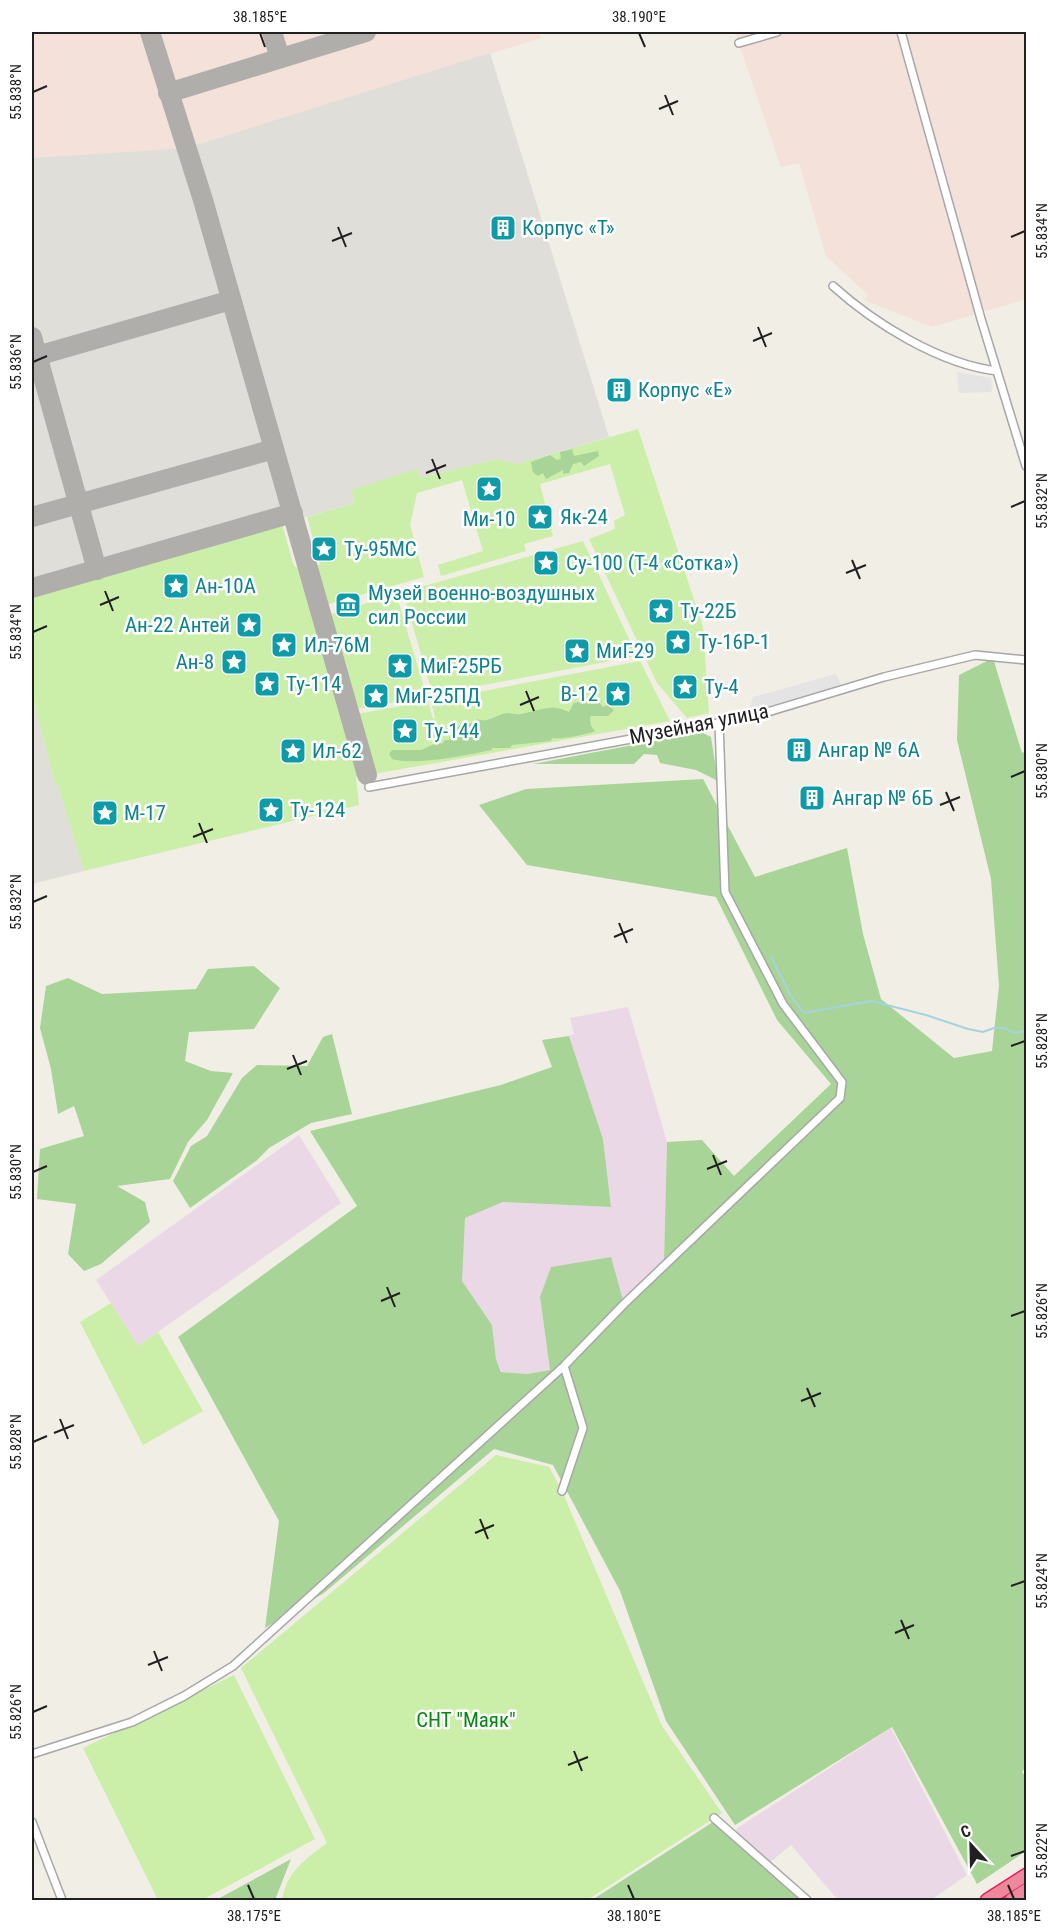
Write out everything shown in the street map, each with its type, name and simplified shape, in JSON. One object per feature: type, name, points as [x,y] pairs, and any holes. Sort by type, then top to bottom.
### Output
[{"type":"highway","points":[[987,1900],[1026,1875]]},
{"type":"highway","points":[[1011,1900],[1026,1890]]},
{"type":"street","points":[[739,43],[777,32]]},
{"type":"street","points":[[901,32],[1026,466]]},
{"type":"street","points":[[833,286],[856,306],[932,351],[997,371]]},
{"type":"street","name":"Музейная улица","points":[[369,787],[751,717],[885,677],[975,655],[1026,660]]},
{"type":"street","points":[[32,1754],[132,1722],[184,1696],[233,1666],[564,1366],[624,1304],[840,1098],[842,1082],[783,1004],[725,892],[720,722]]},
{"type":"street","points":[[562,1491],[583,1428],[564,1366]]},
{"type":"street","points":[[714,1818],[807,1900]]},
{"type":"street","points":[[32,1822],[62,1900]]},
{"type":"shaded area","points":[[32,32],[539,32],[541,38],[186,148],[32,158]]},
{"type":"shaded area","points":[[735,32],[1026,32],[1026,299],[932,327],[864,300],[868,295],[826,256],[799,163],[781,167]]},
{"type":"shaded area","points":[[490,53],[609,437],[517,464],[497,459],[420,478],[417,470],[351,490],[355,503],[32,595],[32,158],[186,148]]},
{"type":"shaded area","points":[[957,372],[991,378],[992,392],[959,393]]},
{"type":"shaded area","points":[[836,674],[842,686],[748,713],[753,697]]},
{"type":"shaded area","points":[[32,694],[55,783],[58,784],[84,871],[32,884]]},
{"type":"shaded area","points":[[628,1007],[667,1142],[664,1261],[623,1301],[540,1297],[550,1370],[527,1374],[502,1372],[496,1359],[492,1325],[461,1281],[465,1218],[503,1202],[611,1207],[603,1139],[569,1036],[574,1034],[570,1018]]},
{"type":"shaded area","points":[[299,1135],[341,1203],[138,1346],[96,1280]]},
{"type":"shaded area","points":[[891,1728],[967,1875],[931,1900],[838,1900],[791,1845],[768,1864],[741,1838],[736,1829]]},
{"type":"green space","points":[[638,429],[703,627],[709,713],[687,718],[657,683],[589,539],[615,529],[614,521],[625,515],[610,464],[540,484],[553,536],[524,544],[526,551],[441,576],[438,565],[483,551],[462,480],[417,493],[410,525],[424,577],[326,605],[315,567],[320,564],[307,517],[355,503],[351,490],[417,469],[420,478],[497,459],[517,464]]},
{"type":"green space","points":[[572,449],[574,456],[598,451],[599,456],[584,466],[581,462],[573,464],[569,473],[563,474],[563,470],[546,479],[543,473],[538,476],[533,472],[531,462],[550,455],[557,460],[561,459],[560,452]]},
{"type":"green space","points":[[282,524],[294,566],[301,570],[360,776],[356,777],[359,805],[84,871],[58,785],[55,783],[32,694],[32,595]]},
{"type":"green space","points":[[583,541],[637,656],[436,694],[432,692],[403,592]]},
{"type":"green space","points":[[396,594],[426,694],[423,697],[356,709],[328,615]]},
{"type":"green space","points":[[993,658],[1022,753],[1026,751],[1026,1267],[1024,1273],[1026,1272],[1026,1766],[1022,1772],[1026,1777],[1026,1851],[977,1884],[892,1727],[735,1825],[666,1721],[620,1591],[553,1465],[494,1449],[324,1593],[265,1628],[279,1521],[178,1337],[357,1206],[310,1131],[501,1085],[552,1067],[542,1040],[569,1036],[603,1139],[611,1207],[503,1202],[465,1218],[462,1281],[492,1325],[496,1359],[501,1372],[527,1374],[550,1370],[540,1297],[551,1267],[611,1257],[623,1300],[664,1261],[667,1142],[702,1140],[734,1176],[831,1084],[777,1020],[716,897],[527,865],[479,805],[526,789],[703,779],[755,877],[847,848],[863,934],[881,999],[954,1058],[992,1051],[999,986],[991,879],[957,740],[959,675]]},
{"type":"green space","points":[[640,661],[670,721],[374,774],[357,714],[428,701],[433,719],[435,718],[431,701]]},
{"type":"green space","points":[[599,702],[603,707],[607,705],[614,710],[608,716],[590,716],[591,726],[595,731],[587,734],[512,745],[510,748],[492,748],[492,750],[427,761],[402,761],[392,759],[389,754],[392,750],[421,750],[439,742],[442,744],[445,740],[449,740],[455,727],[476,722],[477,719],[489,720],[507,713],[519,714],[545,708],[563,709],[569,712],[574,703]]},
{"type":"green space","points":[[701,732],[711,737],[718,781],[696,770],[660,763],[657,755],[644,754],[634,764],[533,764]]},
{"type":"green space","points":[[254,966],[280,988],[254,1029],[189,1032],[185,1061],[211,1071],[233,1073],[207,1120],[188,1142],[170,1179],[117,1186],[145,1202],[150,1222],[101,1264],[84,1271],[68,1254],[76,1204],[37,1199],[40,1149],[84,1136],[74,1106],[58,1114],[51,1069],[40,1028],[46,986],[68,978],[102,994],[196,989],[208,969]]},
{"type":"green space","points":[[332,1034],[352,1114],[311,1123],[269,1148],[256,1161],[190,1208],[173,1181],[191,1146],[207,1136],[242,1078],[257,1065],[307,1066],[323,1037]]},
{"type":"green space","points":[[111,1303],[138,1346],[158,1332],[203,1411],[143,1445],[80,1322]]},
{"type":"green space","name":"СНТ \"Маяк\"","points":[[496,1455],[549,1467],[562,1491],[662,1726],[722,1813],[587,1900],[282,1900],[292,1874],[327,1843],[241,1668]]},
{"type":"green space","points":[[234,1675],[315,1839],[202,1900],[158,1900],[83,1748]]},
{"type":"green space","points":[[713,1822],[800,1900],[592,1900]]},
{"type":"green space","points":[[291,1859],[275,1900],[216,1900]]},
{"type":"waterway","points":[[771,957],[791,996],[804,1013],[871,1001],[983,1032],[994,1028],[1005,1028],[1014,1033],[1026,1031]]},
{"type":"taxiway","points":[[150,32],[203,200],[367,775]]},
{"type":"taxiway","points":[[272,32],[280,58]]},
{"type":"taxiway","points":[[168,93],[366,32]]},
{"type":"taxiway","points":[[37,356],[231,300]]},
{"type":"taxiway","points":[[32,337],[97,570]]},
{"type":"taxiway","points":[[32,517],[274,449]]},
{"type":"taxiway","points":[[32,588],[293,513]]},
{"type":"place","name":"Корпус «Т»","points":[[503,228]]},
{"type":"place","name":"Корпус «Е»","points":[[619,390]]},
{"type":"place","name":"Ми-10","points":[[489,489]]},
{"type":"place","name":"Як-24","points":[[540,517]]},
{"type":"place","name":"Ту-95МС","points":[[324,549]]},
{"type":"place","name":"Су-100 (Т-4 «Сотка»)","points":[[546,563]]},
{"type":"place","name":"Ан-10А","points":[[176,586]]},
{"type":"place","name":"Музей военно-воздушных сил России","points":[[348,605]]},
{"type":"place","name":"Ту-22Б","points":[[661,611]]},
{"type":"place","name":"Ан-22 Антей","points":[[249,625]]},
{"type":"place","name":"Ту-16Р-1","points":[[678,642]]},
{"type":"place","name":"Ил-76М","points":[[284,645]]},
{"type":"place","name":"МиГ-29","points":[[577,651]]},
{"type":"place","name":"Ан-8","points":[[234,662]]},
{"type":"place","name":"МиГ-25РБ","points":[[400,666]]},
{"type":"place","name":"Ту-114","points":[[267,684]]},
{"type":"place","name":"Ту-4","points":[[685,687]]},
{"type":"place","name":"В-12","points":[[618,694]]},
{"type":"place","name":"МиГ-25ПД","points":[[376,696]]},
{"type":"place","name":"Ту-144","points":[[405,731]]},
{"type":"place","name":"Ангар № 6А","points":[[799,750]]},
{"type":"place","name":"Ил-62","points":[[293,751]]},
{"type":"place","name":"Ангар № 6Б","points":[[812,798]]},
{"type":"place","name":"Ту-124","points":[[271,810]]},
{"type":"place","name":"М-17","points":[[105,813]]}]
